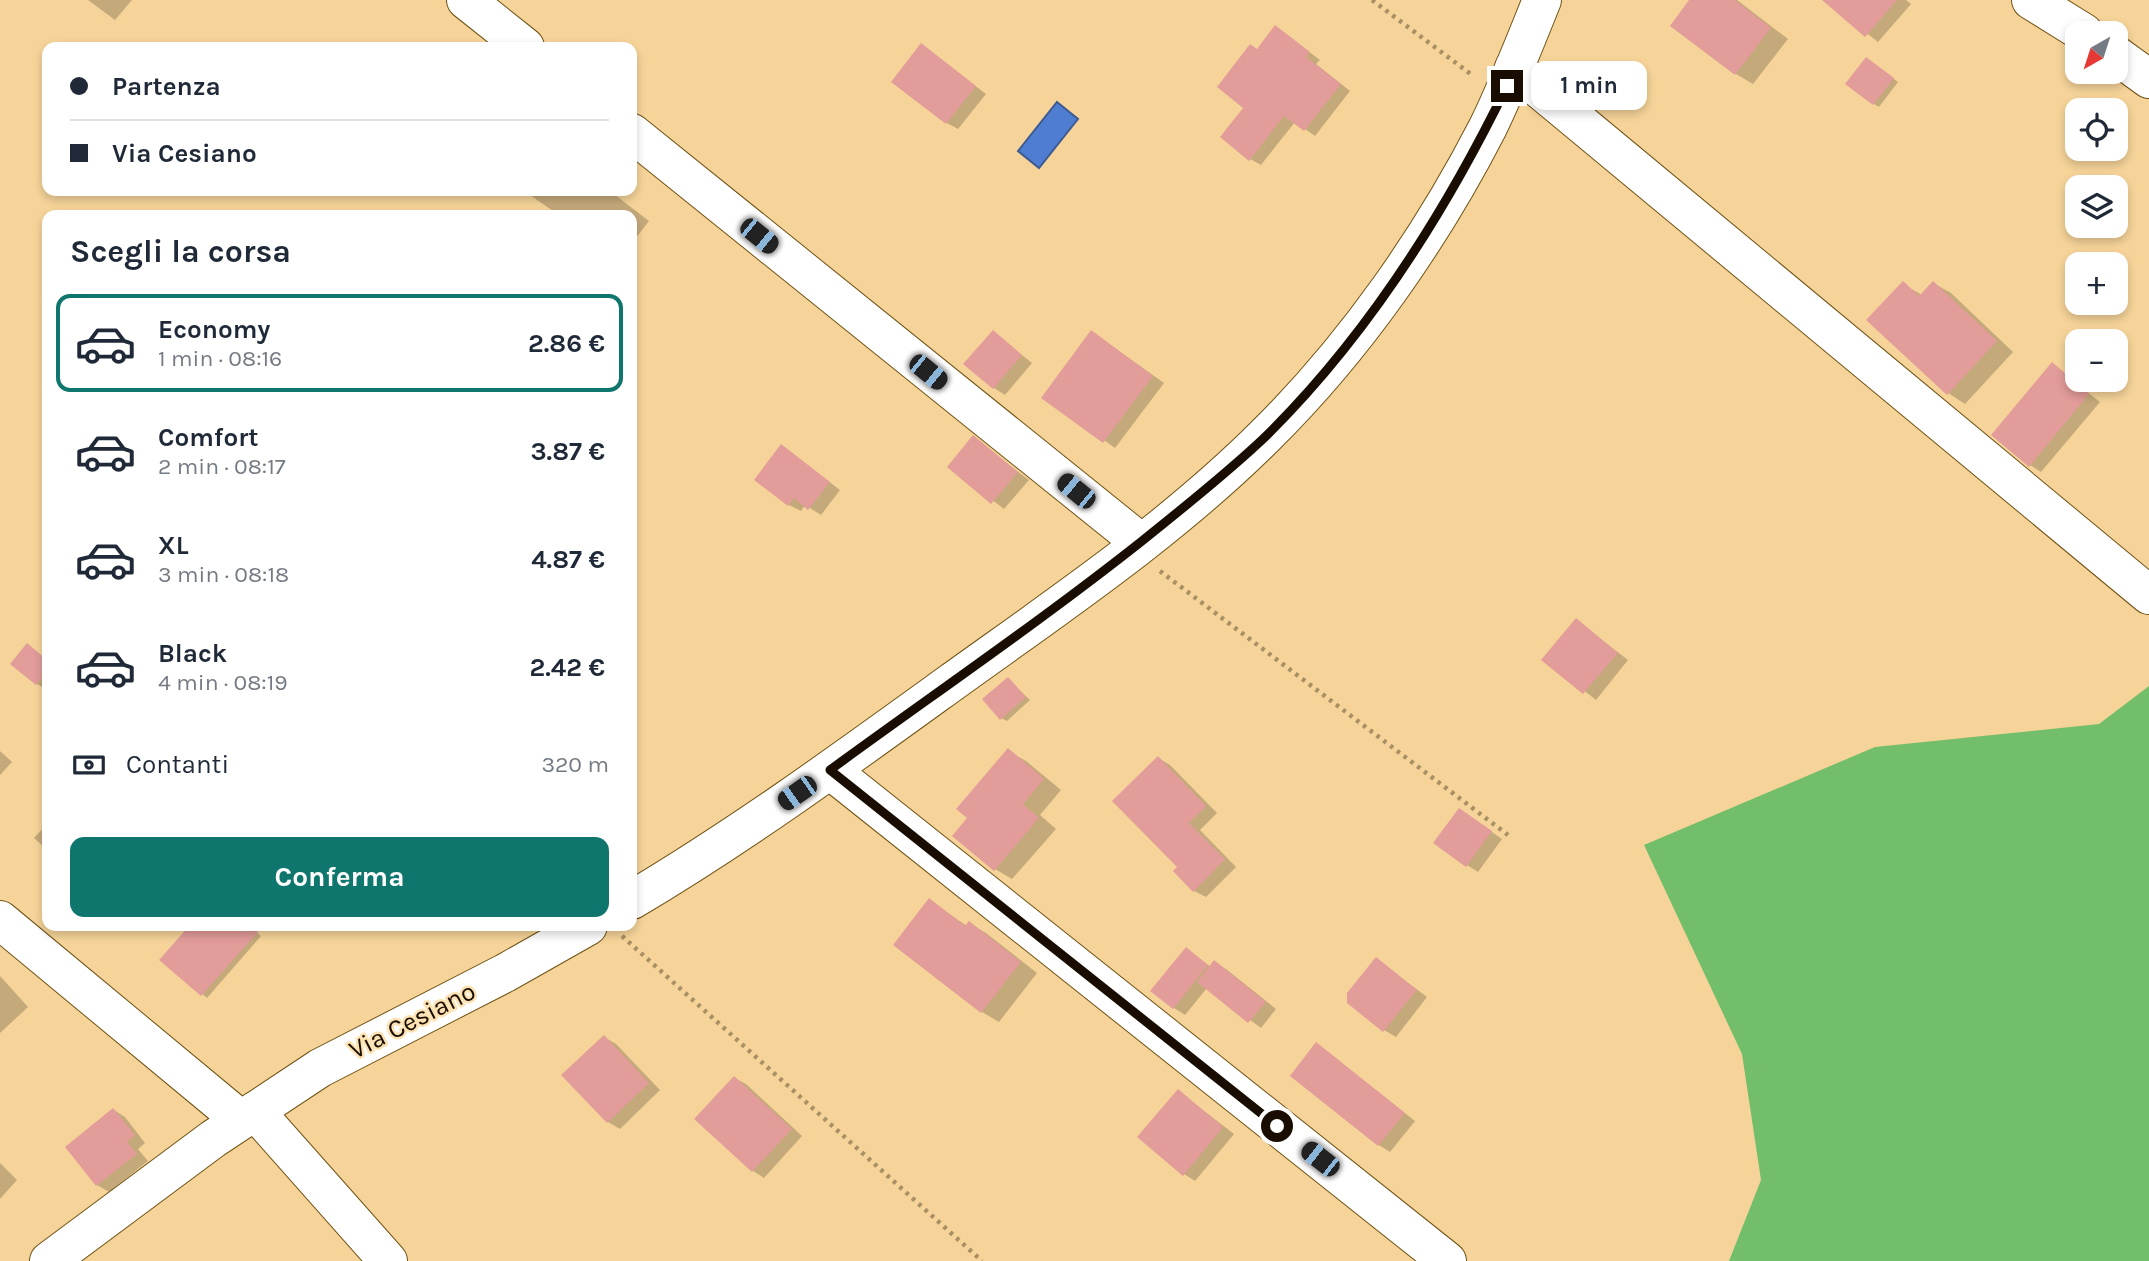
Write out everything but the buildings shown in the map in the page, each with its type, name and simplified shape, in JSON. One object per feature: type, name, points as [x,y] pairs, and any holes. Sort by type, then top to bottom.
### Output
[{"type":"street","points":[[466,0],[519,42]]},
{"type":"street","name":"Via Cesiano","points":[[637,904],[830,770],[1136,546],[1220,478],[1263,438],[1336,356],[1435,220],[1472,157],[1508,83],[1542,0]]},
{"type":"street","points":[[2031,0],[2065,21]]},
{"type":"street","points":[[2128,64],[2149,79]]},
{"type":"street","points":[[1508,83],[2149,595]]},
{"type":"street","points":[[637,137],[1136,546]]},
{"type":"street","points":[[830,770],[1447,1261]]},
{"type":"street","points":[[0,920],[248,1115],[388,1261]]},
{"type":"street","name":"Via Cesiano","points":[[50,1261],[248,1115],[363,1044],[591,931]]},
{"type":"path","points":[[1372,0],[1508,83]]},
{"type":"path","points":[[1136,546],[1508,835]]},
{"type":"path","points":[[626,931],[982,1261]]},
{"type":"green space","points":[[2149,686],[2149,1261],[1729,1261],[1761,1180],[1742,1054],[1644,845],[1875,747],[2099,724]]},
{"type":"water","points":[[1057,102],[1078,119],[1039,168],[1018,151]]},
{"type":"route","points":[[1277,1126],[830,770],[1084,586],[1190,503],[1263,438],[1343,348],[1418,246],[1464,172],[1507,86]]}]
